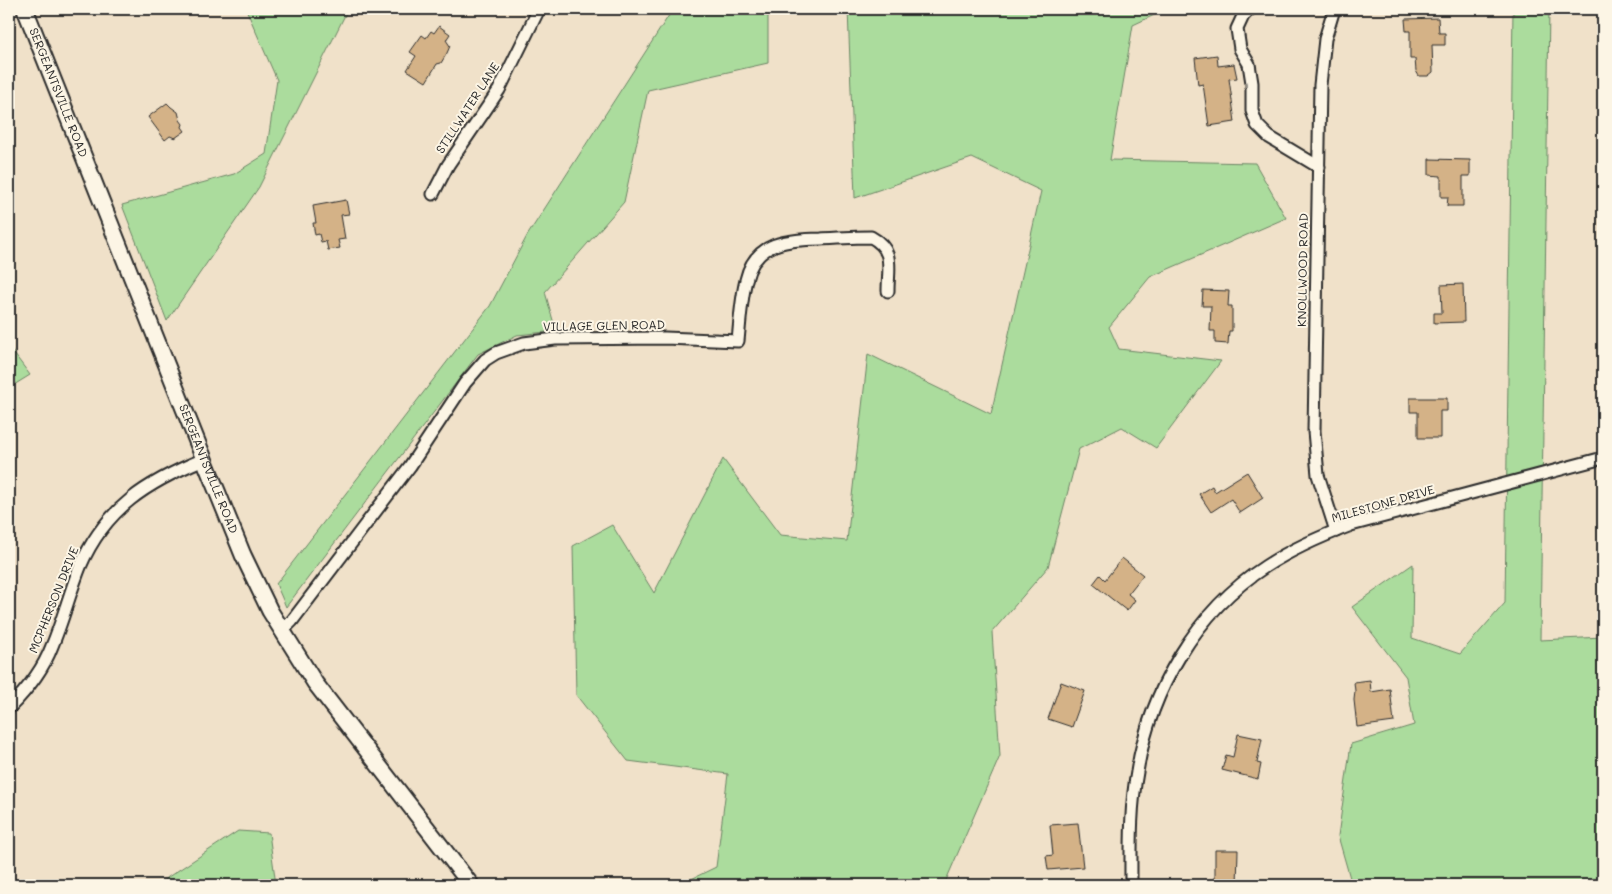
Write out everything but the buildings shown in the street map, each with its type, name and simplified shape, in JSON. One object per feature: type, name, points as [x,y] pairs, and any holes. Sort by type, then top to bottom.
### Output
[{"type":"main road","name":"SERGEANTSVILLE ROAD","points":[[25,9],[255,581],[282,631],[315,683],[470,885]]},
{"type":"street","name":"STILLWATER LANE","points":[[433,194],[448,165],[499,90],[539,9]]},
{"type":"street","points":[[1250,9],[1243,16],[1237,29],[1240,49],[1249,64],[1252,83],[1252,111],[1257,125],[1268,137],[1319,167]]},
{"type":"street","name":"KNOLLWOOD ROAD","points":[[1334,9],[1325,39],[1322,69],[1314,431],[1318,475],[1336,531]]},
{"type":"street","name":"VILLAGE GLEN ROAD","points":[[282,631],[292,621],[410,466],[465,383],[480,365],[496,353],[524,343],[556,339],[657,338],[738,341],[744,289],[750,268],[762,252],[773,245],[785,242],[871,237],[886,249],[889,259],[888,291]]},
{"type":"street","name":"MCPHERSON DRIVE","points":[[9,708],[24,693],[39,672],[52,647],[80,566],[90,546],[103,528],[119,509],[138,492],[177,470],[204,458]]},
{"type":"street","name":"MILESTONE DRIVE","points":[[1131,885],[1132,818],[1140,757],[1147,730],[1155,707],[1175,665],[1205,621],[1229,596],[1265,567],[1284,556],[1351,525],[1603,458]]},
{"type":"green space","points":[[246,9],[348,9],[259,187],[167,321],[122,205],[234,174],[266,154],[277,80]]},
{"type":"green space","points":[[673,9],[768,9],[768,63],[648,90],[624,202],[545,292],[556,331],[517,335],[478,354],[286,607],[276,584],[490,306],[527,236]]},
{"type":"green space","points":[[848,9],[1167,9],[1133,25],[1110,160],[1255,163],[1286,218],[1150,277],[1109,327],[1119,349],[1221,361],[1156,448],[1122,427],[1079,449],[1048,567],[992,632],[1000,756],[944,885],[679,885],[716,867],[728,774],[628,761],[576,695],[573,546],[612,525],[654,593],[723,459],[780,535],[847,541],[868,354],[991,414],[1041,191],[972,158],[855,198]]},
{"type":"green space","points":[[1513,9],[1549,9],[1540,640],[1603,637],[1603,885],[1352,885],[1338,836],[1351,744],[1414,725],[1406,677],[1352,607],[1413,564],[1412,638],[1460,654],[1505,603]]},
{"type":"green space","points":[[9,347],[30,375],[9,388]]},
{"type":"green space","points":[[238,831],[269,833],[276,885],[156,885]]}]
